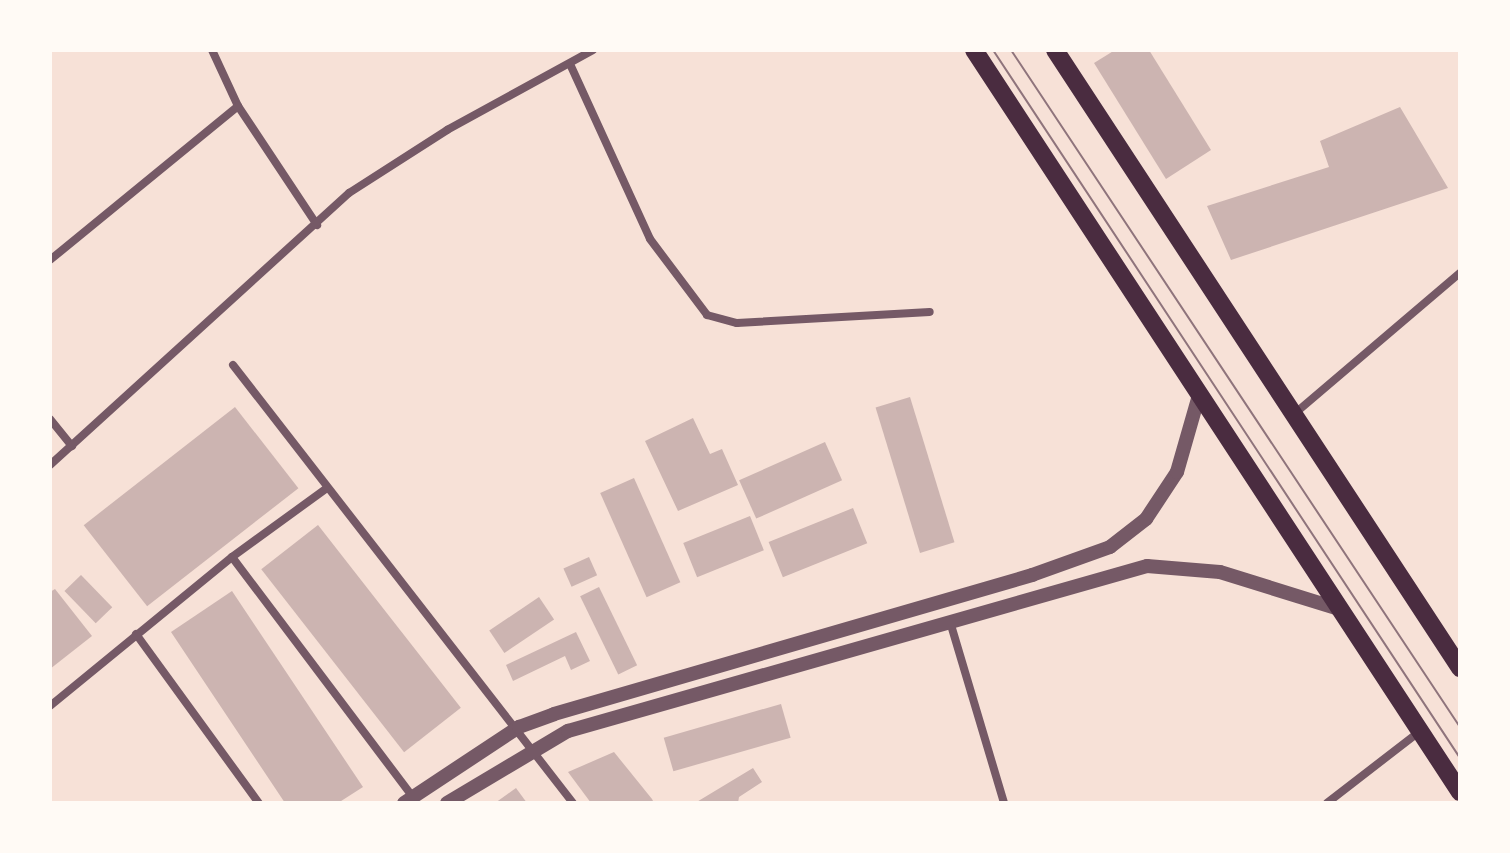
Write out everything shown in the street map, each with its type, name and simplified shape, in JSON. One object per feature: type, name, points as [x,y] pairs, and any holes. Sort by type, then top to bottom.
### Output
[{"type":"main road","points":[[974,50],[1198,399],[1460,792]]},
{"type":"main road","points":[[1055,50],[1460,668]]},
{"type":"street","points":[[212,50],[238,106],[317,225]]},
{"type":"street","points":[[50,465],[349,193],[447,130],[593,50]]},
{"type":"street","points":[[570,64],[650,239],[707,315],[737,323],[930,312]]},
{"type":"street","points":[[50,260],[238,106]]},
{"type":"street","points":[[1292,416],[1460,273]]},
{"type":"street","points":[[233,365],[327,488],[519,727],[573,803]]},
{"type":"street","points":[[232,557],[408,800],[519,727],[638,686],[907,612],[1110,547],[1146,519],[1177,472],[1198,399]]},
{"type":"street","points":[[50,419],[72,446]]},
{"type":"street","points":[[50,706],[232,557],[327,488]]},
{"type":"street","points":[[447,803],[533,748],[642,706],[951,625],[1147,566],[1220,572],[1339,609]]},
{"type":"street","points":[[907,612],[913,633]]},
{"type":"street","points":[[951,625],[1004,803]]},
{"type":"street","points":[[136,634],[259,803]]},
{"type":"street","points":[[1327,803],[1420,732]]},
{"type":"building","points":[[1115,50],[1149,50],[1211,150],[1166,179],[1094,63]]},
{"type":"building","points":[[1400,107],[1448,188],[1231,260],[1207,206],[1329,167],[1320,141]]},
{"type":"building","points":[[910,397],[954,542],[920,553],[876,408]]},
{"type":"building","points":[[235,407],[298,488],[147,606],[84,525]]},
{"type":"building","points":[[693,418],[710,454],[722,449],[738,485],[678,511],[645,441]]},
{"type":"building","points":[[825,442],[842,480],[756,519],[739,480]]},
{"type":"building","points":[[634,478],[680,582],[647,597],[600,493]]},
{"type":"building","points":[[853,508],[867,543],[783,577],[769,542]]},
{"type":"building","points":[[750,516],[764,550],[697,577],[683,543]]},
{"type":"building","points":[[318,525],[461,708],[404,752],[261,569]]},
{"type":"building","points":[[589,557],[597,575],[572,587],[563,568]]},
{"type":"building","points":[[81,575],[112,607],[96,623],[64,591]]},
{"type":"building","points":[[599,587],[637,665],[618,674],[580,596]]},
{"type":"building","points":[[55,589],[92,636],[50,669],[50,592]]},
{"type":"building","points":[[232,591],[363,787],[338,803],[285,803],[171,632]]},
{"type":"building","points":[[539,597],[554,619],[504,653],[489,631]]},
{"type":"building","points":[[576,632],[590,661],[571,670],[565,656],[513,681],[506,665]]},
{"type":"building","points":[[781,704],[791,738],[673,771],[664,738]]},
{"type":"building","points":[[614,752],[654,803],[591,803],[568,772]]},
{"type":"building","points":[[753,768],[762,782],[739,797],[738,803],[695,803]]},
{"type":"building","points":[[516,788],[527,803],[495,803]]},
{"type":"tram line","points":[[993,50],[1460,758]]},
{"type":"tram line","points":[[1011,50],[1460,727]]}]
